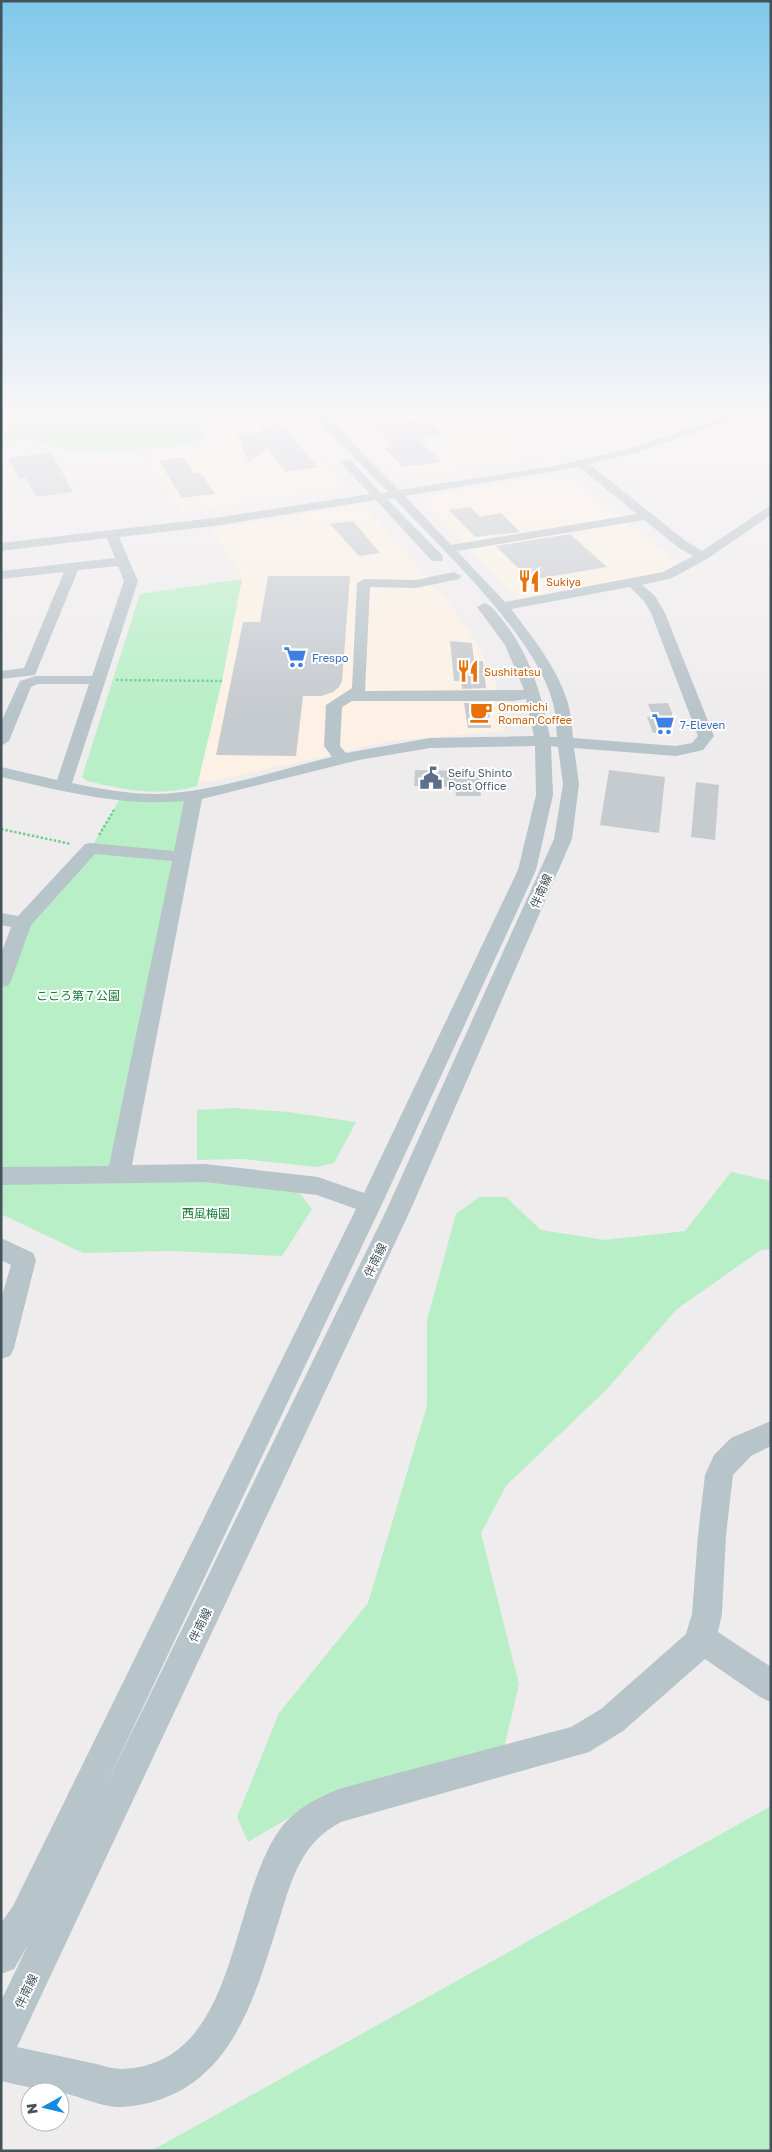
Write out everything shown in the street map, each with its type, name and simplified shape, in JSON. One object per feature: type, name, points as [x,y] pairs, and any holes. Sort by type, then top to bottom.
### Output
[{"type":"street","points":[[1,540],[109,530],[258,509]]},
{"type":"street","points":[[1,547],[113,535],[274,509]]},
{"type":"street","name":"伴南線","points":[[1,2041],[398,1211],[544,886],[563,839],[571,784],[555,741],[513,647],[486,610],[454,576],[399,509]]},
{"type":"street","name":"伴南線","points":[[1,1956],[25,1918],[370,1204],[527,870],[540,820],[561,706],[550,679],[533,647],[502,607],[448,549],[404,509]]},
{"type":"street","points":[[639,509],[683,545],[702,556]]},
{"type":"street","points":[[502,607],[633,583],[667,574],[702,556],[771,510]]},
{"type":"street","points":[[448,549],[647,516]]},
{"type":"street","points":[[63,786],[131,581],[124,561],[113,541],[113,535]]},
{"type":"street","points":[[2,578],[124,561]]},
{"type":"street","points":[[1,675],[30,672],[72,568]]},
{"type":"street","points":[[342,759],[332,746],[334,705],[352,696],[359,690],[364,583],[416,584],[454,576]]},
{"type":"street","points":[[1,772],[121,797],[155,799],[194,795],[342,759],[394,748],[430,743],[555,741],[676,751],[695,749],[703,744],[706,736],[658,613],[650,599],[633,583]]},
{"type":"street","points":[[1,741],[25,684],[36,680],[98,680]]},
{"type":"street","points":[[352,696],[514,696],[533,693]]},
{"type":"street","points":[[119,1173],[184,857],[194,795]]},
{"type":"street","points":[[1,981],[22,923],[92,848],[184,857]]},
{"type":"street","points":[[1,919],[22,923]]},
{"type":"street","points":[[1,1176],[205,1173],[318,1186],[370,1204]]},
{"type":"street","points":[[1,1248],[24,1260],[1,1348]]},
{"type":"street","points":[[1,2062],[120,2088],[138,2087],[174,2075],[205,2049],[229,2014],[279,1866],[286,1849],[308,1822],[322,1812],[338,1806],[558,1748],[590,1735],[612,1720],[686,1657],[700,1638],[707,1614],[716,1488],[724,1464],[741,1447],[771,1433]]},
{"type":"street","points":[[700,1638],[740,1663],[771,1686]]},
{"type":"path","points":[[98,680],[222,681]]},
{"type":"path","points":[[1,829],[92,848],[121,797]]},
{"type":"shaded area","points":[[180,509],[199,509],[182,512]]},
{"type":"shaded area","points":[[334,509],[368,511],[455,610],[477,644],[495,681],[504,731],[390,741],[212,782],[182,780],[218,673],[237,578],[243,577],[211,528]]},
{"type":"shaded area","points":[[432,509],[609,509],[677,562],[665,571],[643,577],[520,602]]},
{"type":"green space","points":[[242,579],[222,681],[197,786],[156,792],[115,787],[87,781],[82,777],[140,594]]},
{"type":"green space","name":"こころ第７公園","points":[[194,795],[119,1173],[292,1183],[312,1209],[282,1256],[171,1251],[83,1253],[1,1214],[1,982],[22,923],[91,848],[121,797]]},
{"type":"green space","points":[[234,1108],[288,1112],[356,1122],[334,1163],[317,1167],[242,1159],[197,1160],[197,1110]]},
{"type":"green space","points":[[731,1172],[771,1181],[771,1249],[761,1250],[677,1309],[608,1388],[506,1486],[481,1533],[519,1684],[504,1748],[337,1789],[248,1842],[237,1817],[279,1713],[368,1603],[427,1406],[427,1320],[456,1214],[479,1197],[506,1197],[541,1230],[605,1240],[685,1231]]},
{"type":"green space","points":[[771,1806],[771,2151],[151,2151]]},
{"type":"building","points":[[472,509],[480,517],[501,513],[520,532],[475,537],[449,510]]},
{"type":"building","points":[[353,521],[380,553],[359,556],[330,524]]},
{"type":"building","points":[[570,534],[607,567],[530,580],[496,546]]},
{"type":"building","points":[[268,576],[350,576],[342,681],[333,692],[321,696],[303,696],[296,756],[216,755],[243,622],[260,622]]},
{"type":"building","points":[[450,641],[472,643],[474,661],[483,661],[486,688],[462,689],[461,681],[454,681]]},
{"type":"building","points":[[464,703],[488,703],[491,728],[468,728]]},
{"type":"building","points":[[668,703],[672,713],[670,732],[653,733],[647,717],[653,716],[648,704]]},
{"type":"building","points":[[415,770],[478,771],[481,796],[456,796],[455,787],[414,786]]},
{"type":"building","points":[[609,770],[665,777],[659,833],[600,825]]},
{"type":"building","points":[[696,782],[719,785],[715,840],[691,837]]},
{"type":"place","name":"Sukiya","points":[[529,581]]},
{"type":"place","name":"Frespo","points":[[295,657]]},
{"type":"place","name":"Sushitatsu","points":[[468,671]]},
{"type":"place","name":"Onomichi Roman Coffee","points":[[481,712]]},
{"type":"place","name":"7-Eleven","points":[[663,724]]},
{"type":"place","name":"Seifu Shinto Post Office","points":[[431,778]]},
{"type":"park label","name":"西風梅園","points":[[206,1213]]}]
